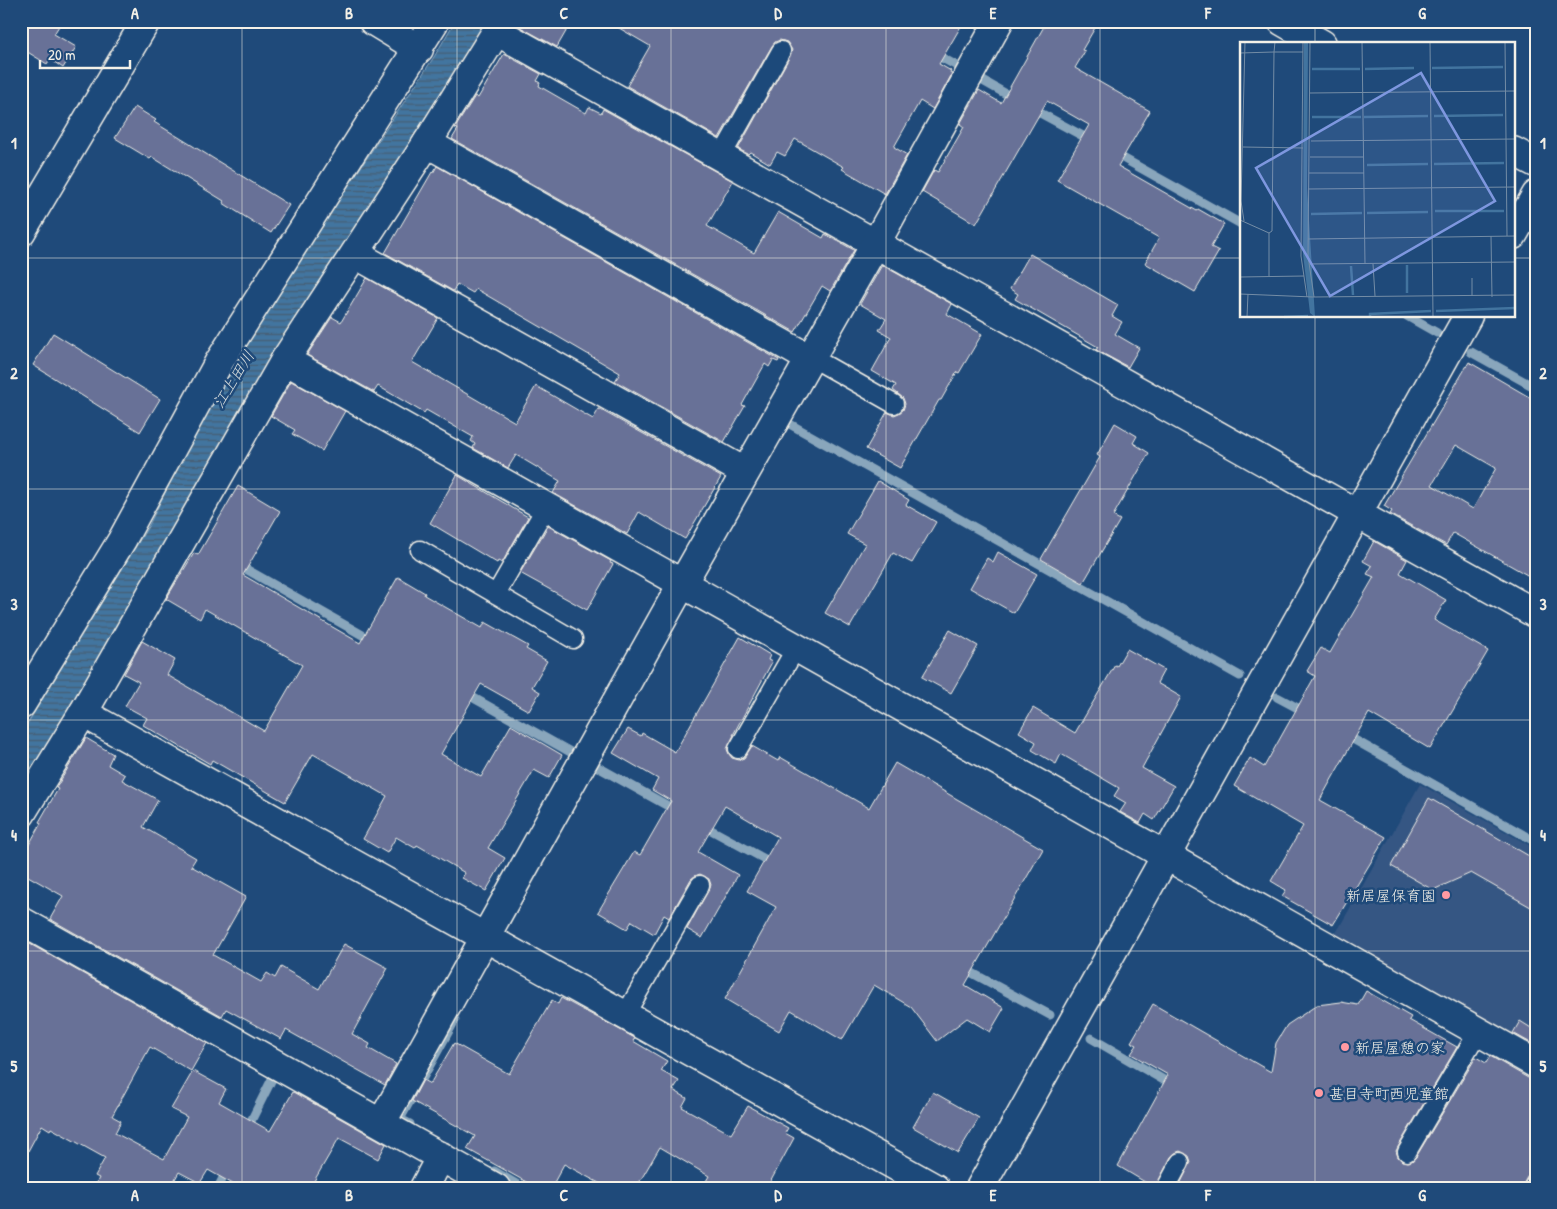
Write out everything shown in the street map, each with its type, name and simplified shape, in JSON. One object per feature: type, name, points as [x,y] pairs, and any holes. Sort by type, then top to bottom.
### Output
[{"type":"street","points":[[21,232],[146,21]]},
{"type":"street","points":[[373,21],[419,49]]},
{"type":"street","points":[[21,704],[122,540],[219,362],[435,21]]},
{"type":"street","points":[[382,1122],[999,21]]},
{"type":"street","points":[[1282,21],[1319,42]]},
{"type":"street","points":[[21,814],[83,713],[285,360],[427,143],[500,26],[721,157],[1536,614]]},
{"type":"street","points":[[427,143],[810,358]]},
{"type":"street","points":[[1514,152],[1536,163]]},
{"type":"street","points":[[1514,233],[1536,195]]},
{"type":"street","points":[[355,254],[745,472]]},
{"type":"street","points":[[980,1188],[1467,318]]},
{"type":"street","points":[[285,360],[1536,1064]]},
{"type":"street","points":[[83,713],[935,1188]]},
{"type":"street","points":[[21,921],[382,1122],[496,1188]]},
{"type":"street","points":[[424,1188],[441,1156]]},
{"type":"lane","points":[[721,157],[780,52]]},
{"type":"lane","points":[[810,358],[894,404]]},
{"type":"lane","points":[[496,594],[546,507]]},
{"type":"lane","points":[[420,550],[573,639]]},
{"type":"lane","points":[[738,749],[796,648]]},
{"type":"lane","points":[[625,1015],[700,885]]},
{"type":"lane","points":[[1407,1152],[1478,1032]]},
{"type":"lane","points":[[1166,1188],[1180,1162]]},
{"type":"lane","points":[[1533,1188],[1536,1183]]},
{"type":"shaded area","name":"新居屋保育園","points":[[1420,784],[1536,849],[1536,1054],[1331,942]]},
{"type":"water","name":"江上田川","points":[[455,21],[487,21],[278,348],[175,540],[21,792],[21,734],[149,525],[186,450],[271,304],[434,57]]},
{"type":"building","points":[[21,21],[62,21],[54,34],[76,47],[63,68],[50,59],[47,64],[21,48]]},
{"type":"building","points":[[524,21],[572,21],[557,47],[520,27]]},
{"type":"building","points":[[607,21],[964,21],[939,64],[951,71],[950,73],[952,74],[933,109],[920,101],[894,147],[907,155],[885,194],[842,169],[844,167],[795,139],[785,156],[777,152],[770,164],[750,152],[748,154],[738,149],[790,56],[792,50],[787,42],[780,40],[772,46],[719,138],[627,86],[650,46]]},
{"type":"building","points":[[1047,21],[1099,21],[1082,50],[1085,51],[1075,68],[1150,111],[1118,166],[1197,211],[1198,209],[1224,224],[1211,247],[1219,251],[1195,292],[1145,263],[1159,238],[1057,180],[1089,125],[1047,101],[976,224],[922,192],[934,170],[938,172],[964,127],[960,124],[979,90],[1001,103]]},
{"type":"building","points":[[504,54],[541,74],[537,81],[540,83],[539,86],[586,113],[589,107],[601,113],[603,109],[733,181],[707,226],[754,253],[778,212],[823,238],[825,234],[854,250],[830,291],[822,286],[795,332],[452,139],[458,129],[455,128],[475,96],[478,98]]},
{"type":"building","points":[[135,107],[156,120],[154,122],[289,205],[271,233],[223,203],[224,201],[152,157],[150,159],[115,138]]},
{"type":"building","points":[[437,166],[779,360],[778,362],[773,360],[769,367],[765,364],[742,405],[745,406],[724,442],[615,381],[620,373],[476,289],[473,293],[457,284],[453,291],[385,253]]},
{"type":"building","points":[[1030,254],[1118,305],[1112,316],[1122,322],[1115,334],[1139,348],[1128,367],[1096,350],[1098,347],[1015,299],[1018,294],[1010,289]]},
{"type":"building","points":[[882,265],[952,304],[947,314],[982,334],[959,373],[957,372],[941,400],[939,400],[900,468],[866,449],[887,412],[894,415],[899,413],[903,410],[905,404],[903,398],[893,390],[896,385],[872,371],[891,337],[879,330],[886,319],[860,304]]},
{"type":"building","points":[[367,278],[438,318],[412,362],[515,422],[536,386],[593,419],[599,409],[721,477],[685,539],[639,512],[627,534],[553,493],[560,481],[516,455],[508,468],[473,448],[475,444],[471,441],[473,437],[426,410],[424,413],[378,386],[374,392],[307,355],[332,317],[341,322]]},
{"type":"building","points":[[53,333],[160,399],[140,432],[33,365]]},
{"type":"building","points":[[1469,362],[1536,401],[1536,580],[1453,533],[1446,545],[1390,514],[1392,511],[1384,506]],"holes":[[[1456,445],[1496,468],[1473,509],[1432,485]]]},
{"type":"building","points":[[291,381],[345,411],[322,451],[292,434],[295,430],[271,416]]},
{"type":"building","points":[[1115,423],[1137,436],[1133,443],[1149,453],[1113,516],[1120,520],[1083,583],[1041,559],[1100,457],[1097,455]]},
{"type":"building","points":[[457,475],[528,517],[502,563],[498,561],[497,563],[430,523]]},
{"type":"building","points":[[878,481],[909,500],[906,505],[936,522],[912,563],[893,553],[850,627],[825,613],[865,544],[847,534]]},
{"type":"building","points":[[238,486],[280,511],[243,575],[360,643],[398,577],[425,593],[424,595],[482,628],[485,622],[528,646],[526,649],[547,661],[532,687],[540,692],[529,711],[481,684],[441,754],[481,777],[511,725],[562,755],[549,778],[534,770],[488,848],[505,858],[486,891],[462,878],[465,873],[417,845],[415,848],[396,837],[387,853],[363,839],[387,796],[313,754],[285,802],[212,760],[210,764],[143,725],[147,718],[125,706],[139,682],[124,674],[142,641],[175,660],[167,675],[264,731],[302,665],[205,609],[200,619],[166,599],[194,553],[198,555]]},
{"type":"building","points":[[548,526],[611,561],[610,563],[613,564],[587,610],[520,573]]},
{"type":"building","points":[[1374,541],[1407,560],[1400,573],[1446,600],[1434,620],[1488,651],[1430,749],[1369,713],[1320,800],[1386,837],[1333,925],[1282,896],[1286,890],[1271,881],[1303,826],[1234,786],[1250,758],[1264,767],[1315,676],[1307,671],[1321,648],[1330,653],[1374,577],[1367,574],[1372,566],[1363,561]]},
{"type":"building","points":[[998,552],[1037,574],[1014,613],[970,588],[987,558],[993,562]]},
{"type":"building","points":[[950,630],[978,646],[951,693],[922,677]]},
{"type":"building","points":[[740,637],[770,655],[768,660],[772,662],[727,749],[732,758],[739,760],[744,758],[752,746],[778,761],[780,757],[869,808],[895,763],[1043,849],[965,985],[1004,1008],[990,1032],[967,1018],[937,1041],[911,1007],[874,985],[842,1040],[791,1010],[779,1031],[725,999],[776,907],[747,891],[778,837],[725,806],[698,852],[738,875],[702,938],[687,929],[711,885],[709,879],[700,874],[691,879],[669,918],[664,915],[654,934],[632,921],[627,929],[598,912],[634,852],[640,855],[671,801],[652,790],[658,779],[613,753],[628,729],[641,736],[642,733],[675,752]]},
{"type":"building","points":[[1127,649],[1164,670],[1157,683],[1181,697],[1142,768],[1174,786],[1154,820],[1145,814],[1140,823],[1120,812],[1126,803],[1114,796],[1119,788],[1061,754],[1056,764],[1032,750],[1036,742],[1019,732],[1033,708],[1075,733],[1115,665],[1117,666]]},
{"type":"building","points":[[86,738],[113,754],[108,765],[125,775],[122,780],[158,800],[143,827],[196,858],[191,866],[246,897],[213,955],[261,982],[267,973],[275,978],[281,967],[319,989],[344,944],[388,968],[352,1034],[370,1044],[368,1048],[396,1064],[385,1085],[286,1030],[281,1039],[226,1009],[222,1016],[50,919],[63,896],[21,872],[21,859],[58,789],[56,788]]},
{"type":"building","points":[[1429,798],[1536,860],[1536,910],[1471,873],[1433,890],[1391,866]]},
{"type":"building","points":[[21,939],[207,1043],[191,1071],[150,1047],[112,1116],[121,1121],[115,1133],[164,1159],[187,1117],[171,1109],[193,1071],[226,1089],[219,1102],[270,1131],[293,1092],[386,1144],[378,1159],[339,1138],[310,1188],[240,1188],[208,1170],[200,1183],[179,1172],[170,1188],[94,1188],[99,1178],[95,1176],[105,1158],[51,1128],[50,1130],[42,1125],[21,1164]]},
{"type":"building","points":[[1366,991],[1411,1017],[1409,1020],[1457,1047],[1396,1151],[1402,1161],[1412,1161],[1416,1157],[1476,1057],[1486,1063],[1490,1056],[1528,1078],[1536,1080],[1536,1161],[1521,1188],[1178,1188],[1191,1162],[1189,1156],[1180,1151],[1171,1157],[1155,1188],[1118,1166],[1168,1075],[1131,1054],[1137,1045],[1131,1042],[1153,1004],[1271,1072],[1276,1043],[1287,1025],[1317,1005],[1341,1002],[1358,1005]]},
{"type":"building","points":[[561,998],[635,1038],[633,1041],[667,1061],[661,1071],[679,1081],[673,1090],[687,1098],[682,1107],[731,1134],[748,1106],[788,1128],[785,1133],[794,1138],[767,1188],[702,1188],[709,1176],[660,1147],[636,1188],[608,1188],[564,1164],[551,1188],[537,1188],[467,1149],[475,1136],[412,1101],[423,1080],[430,1084],[454,1043],[509,1074],[552,1000],[558,1004]]},
{"type":"building","points":[[1520,1021],[1536,1031],[1536,1046],[1513,1033]]},
{"type":"building","points":[[933,1092],[979,1118],[958,1153],[913,1127]]},
{"type":"waterway","points":[[933,53],[957,66]]},
{"type":"waterway","points":[[976,77],[1015,99]]},
{"type":"waterway","points":[[1031,108],[1092,141]]},
{"type":"waterway","points":[[1112,152],[1240,223]]},
{"type":"waterway","points":[[1411,318],[1437,333]]},
{"type":"waterway","points":[[1471,352],[1536,388]]},
{"type":"waterway","points":[[788,423],[1240,676]]},
{"type":"waterway","points":[[237,564],[373,641]]},
{"type":"waterway","points":[[463,692],[574,754]]},
{"type":"waterway","points":[[1277,697],[1307,713]]},
{"type":"waterway","points":[[1344,734],[1536,842]]},
{"type":"waterway","points":[[596,766],[677,811]]},
{"type":"waterway","points":[[702,825],[774,864]]},
{"type":"waterway","points":[[963,968],[1050,1015]]},
{"type":"waterway","points":[[410,1124],[400,1119],[455,1020]]},
{"type":"waterway","points":[[1091,1038],[1174,1086]]},
{"type":"waterway","points":[[247,1129],[274,1075]]},
{"type":"waterway","points":[[218,1188],[228,1168]]},
{"type":"waterway","points":[[494,1171],[523,1188]]},
{"type":"place","name":"新居屋保育園","points":[[1446,895]]},
{"type":"place","name":"新居屋憩の家","points":[[1345,1047]]},
{"type":"place","name":"甚目寺町西児童館","points":[[1319,1093]]}]
